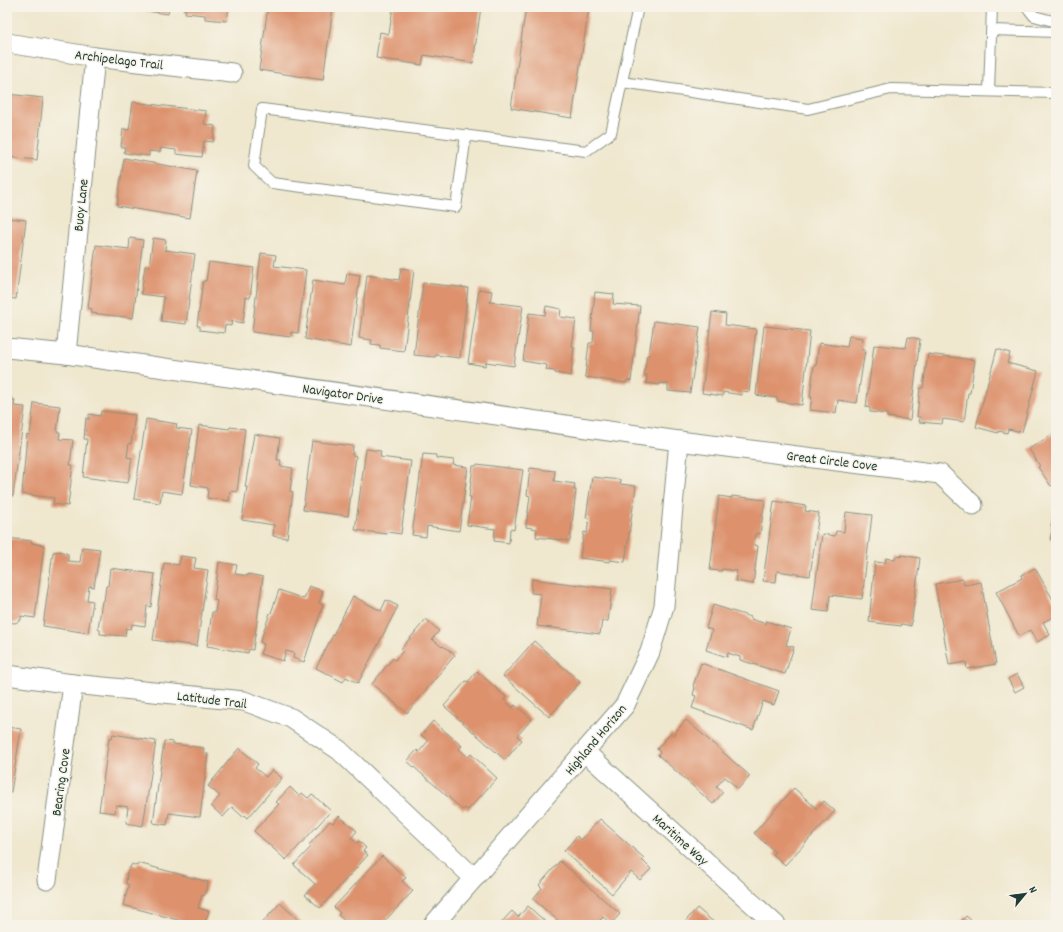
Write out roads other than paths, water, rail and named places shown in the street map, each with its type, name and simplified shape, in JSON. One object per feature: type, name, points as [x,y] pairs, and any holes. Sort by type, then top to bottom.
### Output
[{"type":"street","name":"Archipelago Trail","points":[[7,43],[95,57],[232,73]]},
{"type":"street","name":"Buoy Lane","points":[[66,354],[95,57]]},
{"type":"street","name":"Navigator Drive","points":[[7,348],[66,354],[679,441]]},
{"type":"street","name":"Great Circle Cove","points":[[679,441],[940,474],[973,505]]},
{"type":"street","name":"Highland Horizon","points":[[433,925],[625,706],[650,652],[664,606],[679,441]]},
{"type":"street","name":"Latitude Trail","points":[[7,675],[73,684],[244,701],[291,718],[339,750],[474,878]]},
{"type":"street","name":"Bearing Cove","points":[[46,880],[73,684]]},
{"type":"street","name":"Maritime Way","points":[[585,752],[776,925]]},
{"type":"lane","points":[[466,135],[456,207],[272,183],[254,166],[262,109],[466,135],[586,151],[611,133],[638,7]]},
{"type":"lane","points":[[989,91],[992,7]]},
{"type":"lane","points":[[1027,7],[1034,16],[1053,21],[1056,20]]},
{"type":"lane","points":[[992,30],[1056,32]]},
{"type":"lane","points":[[622,82],[808,109],[891,89],[1056,93]]}]
